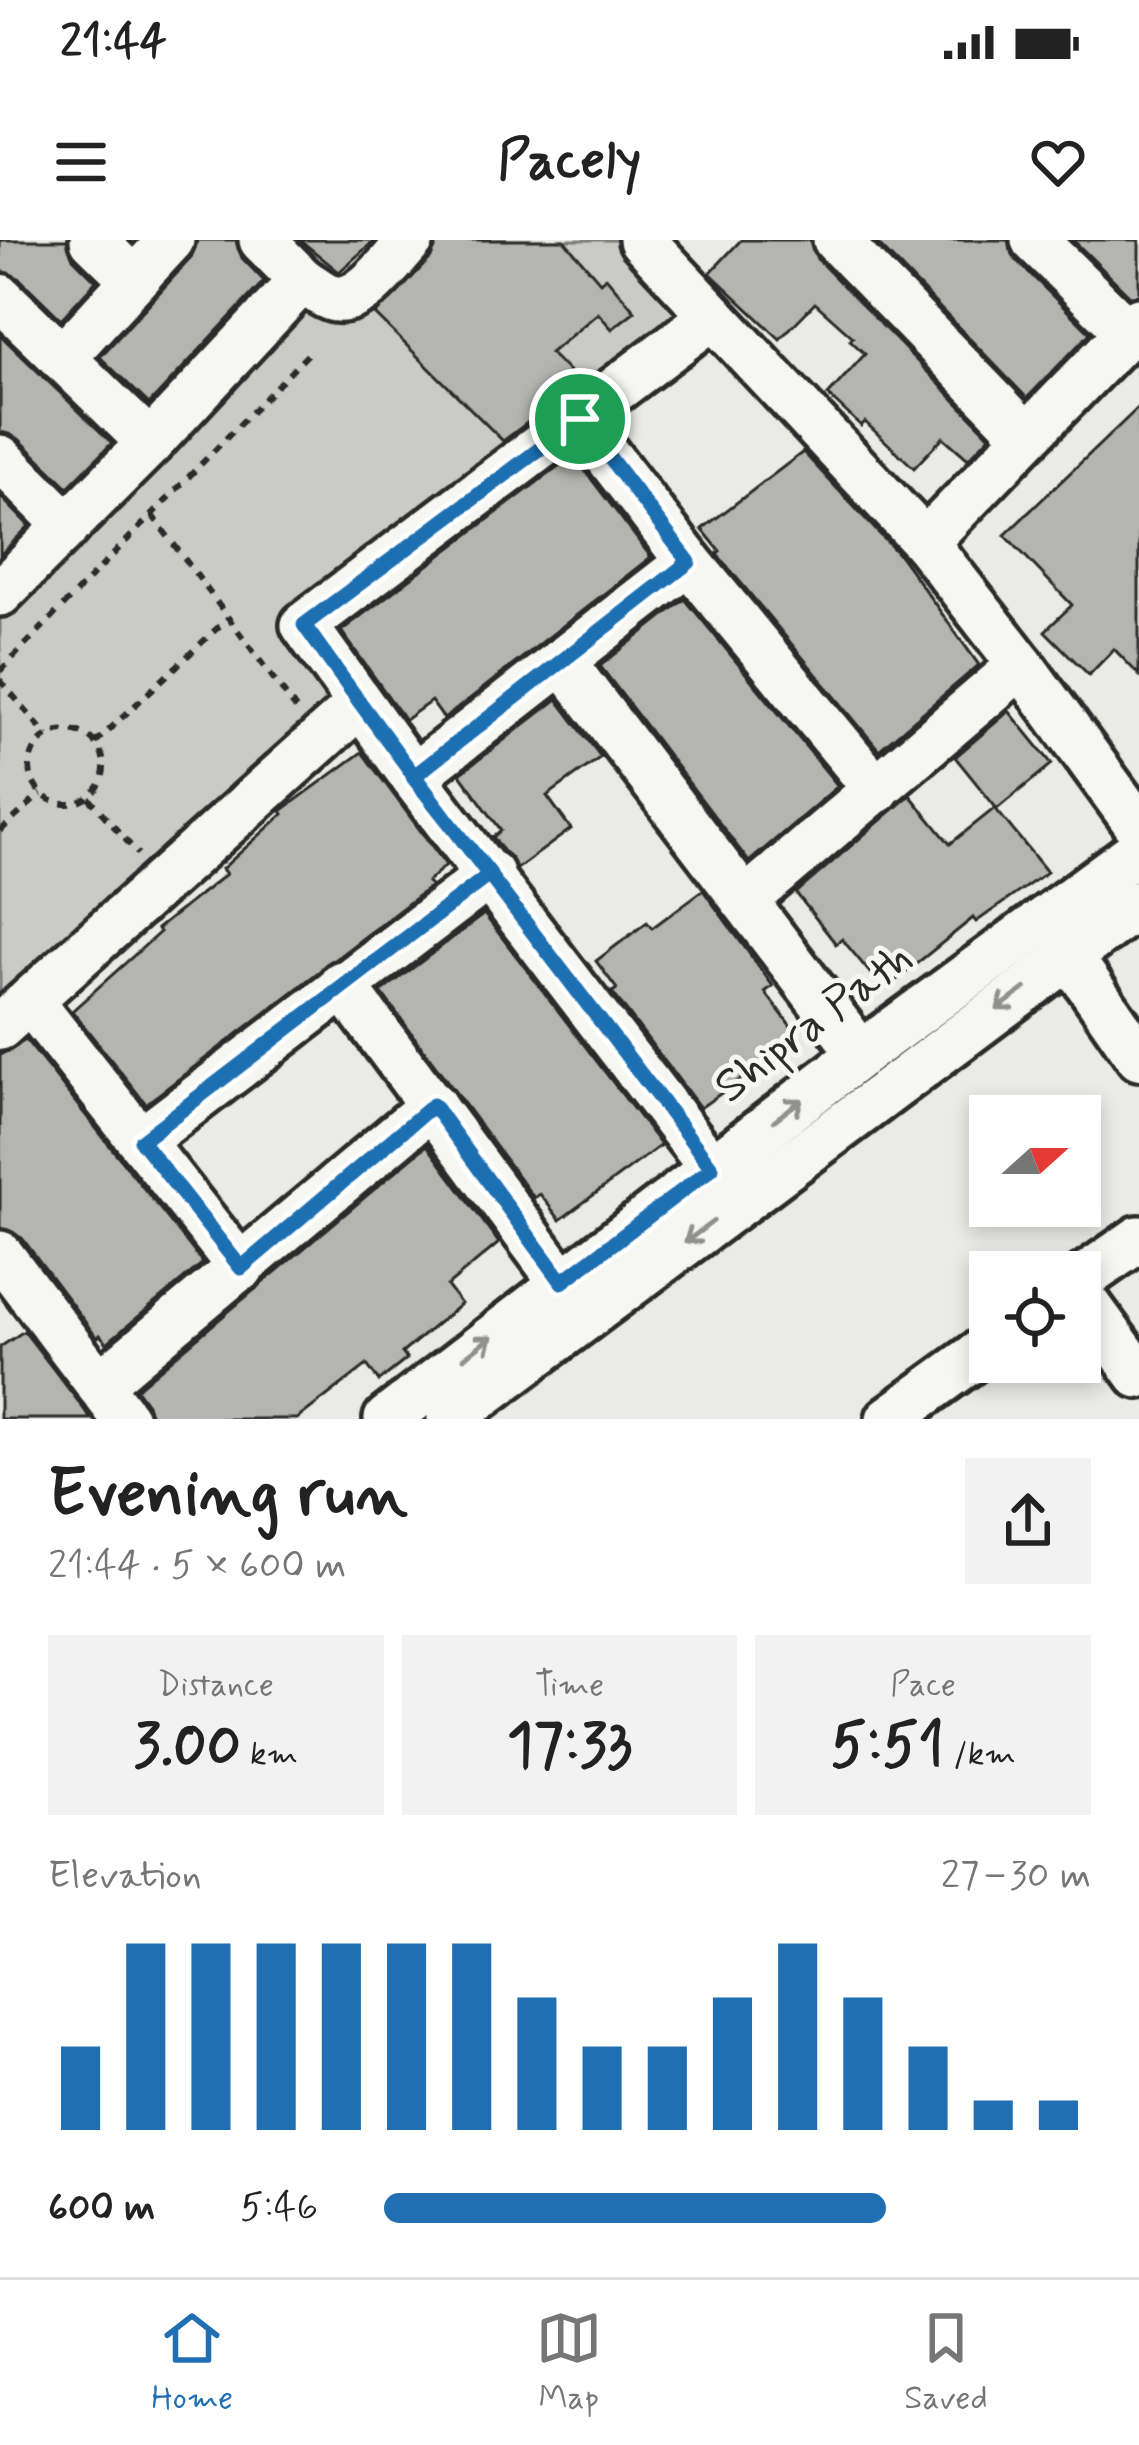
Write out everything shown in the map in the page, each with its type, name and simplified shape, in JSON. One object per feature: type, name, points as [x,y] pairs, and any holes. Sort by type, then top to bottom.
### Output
[{"type":"street","points":[[93,240],[133,278]]},
{"type":"street","points":[[62,358],[171,240]]},
{"type":"street","points":[[262,240],[302,280],[341,300],[360,292],[411,240]]},
{"type":"street","points":[[642,240],[925,542],[1139,827]]},
{"type":"street","points":[[836,240],[1027,436]]},
{"type":"street","points":[[925,542],[1134,327],[1034,240]]},
{"type":"street","points":[[0,592],[150,443],[302,280]]},
{"type":"street","points":[[0,297],[150,443]]},
{"type":"street","points":[[712,316],[304,625],[413,777],[712,1168]]},
{"type":"street","points":[[580,419],[689,562],[877,790]]},
{"type":"street","points":[[0,458],[68,526]]},
{"type":"street","points":[[413,777],[689,562]]},
{"type":"street","points":[[563,662],[861,1054]]},
{"type":"street","points":[[746,900],[1021,665]]},
{"type":"street","points":[[241,1268],[141,1141],[16,1014],[360,704]]},
{"type":"street","name":"Shipra Path","points":[[387,1419],[861,1054],[1139,850]]},
{"type":"street","points":[[141,1141],[490,874]]},
{"type":"street","name":"Shipra Path","points":[[450,1419],[504,1402],[1139,904]]},
{"type":"street","points":[[1069,956],[1139,1057]]},
{"type":"street","points":[[343,984],[562,1282]]},
{"type":"street","points":[[6,1275],[112,1402],[241,1268],[433,1105]]},
{"type":"street","points":[[1101,1265],[1139,1239]]},
{"type":"street","points":[[1101,1323],[1139,1375]]},
{"type":"street","points":[[890,1419],[969,1361]]},
{"type":"path","points":[[0,670],[310,352]]},
{"type":"path","points":[[152,515],[309,726]]},
{"type":"path","points":[[95,743],[229,618]]},
{"type":"path","points":[[0,680],[47,736]]},
{"type":"path","points":[[77,731],[95,743],[105,765],[103,778],[89,798],[65,805],[34,786],[30,764],[47,736],[77,731]]},
{"type":"path","points":[[0,831],[41,794]]},
{"type":"path","points":[[89,798],[147,864]]},
{"type":"shaded area","points":[[410,240],[641,240],[705,307],[304,624],[360,704],[0,1027],[0,587],[305,284],[335,314]]},
{"type":"building","points":[[0,240],[67,240],[73,258],[96,281],[61,319],[19,278],[0,271]]},
{"type":"building","points":[[197,240],[236,240],[242,258],[264,281],[149,404],[100,357],[191,258]]},
{"type":"building","points":[[300,240],[375,240],[339,272]]},
{"type":"building","points":[[437,240],[564,240],[600,282],[606,277],[635,311],[612,329],[598,313],[550,353],[573,376],[543,411],[503,441],[375,314],[431,258]]},
{"type":"building","points":[[741,240],[810,240],[817,259],[990,436],[968,459],[943,437],[914,468],[828,395],[865,354],[850,340],[853,337],[815,303],[780,339],[710,273]]},
{"type":"building","points":[[874,240],[1008,240],[1015,259],[1090,333],[1027,398]]},
{"type":"building","points":[[1073,240],[1139,240],[1139,295],[1130,296]]},
{"type":"building","points":[[0,335],[112,443],[68,487],[19,439],[0,432]]},
{"type":"building","points":[[1139,407],[1139,675],[1114,649],[1089,675],[1045,631],[1072,605],[1005,535]]},
{"type":"building","points":[[803,452],[901,557],[979,665],[879,750],[717,554],[720,551],[702,529]]},
{"type":"building","points":[[573,455],[651,557],[444,719],[431,701],[405,720],[341,631]]},
{"type":"building","points":[[0,496],[29,526],[0,555]]},
{"type":"building","points":[[685,599],[838,786],[749,862],[600,666]]},
{"type":"building","points":[[557,699],[601,757],[547,796],[571,829],[517,869],[493,837],[501,830],[460,774]]},
{"type":"building","points":[[1009,711],[1052,764],[997,809],[955,757]]},
{"type":"building","points":[[362,752],[446,865],[427,882],[431,886],[146,1104],[72,1011],[160,932],[157,929],[226,874],[222,869],[281,811]]},
{"type":"building","points":[[910,795],[950,844],[995,808],[1047,872],[976,922],[973,918],[884,990],[842,939],[836,944],[796,893]]},
{"type":"building","points":[[703,890],[773,986],[765,992],[800,1038],[700,1108],[612,992],[617,989],[596,961],[647,922],[652,928]]},
{"type":"building","points":[[484,914],[661,1145],[560,1220],[540,1194],[534,1198],[381,992]]},
{"type":"building","points":[[26,1040],[203,1263],[107,1343],[100,1335],[97,1338],[22,1238],[0,1228],[0,1055]]},
{"type":"building","points":[[427,1145],[499,1243],[447,1286],[461,1304],[402,1353],[407,1359],[379,1381],[367,1365],[297,1419],[151,1419],[136,1389]]},
{"type":"building","points":[[24,1331],[91,1419],[0,1419],[0,1347]]},
{"type":"route","points":[[580,419],[304,625],[413,777],[490,874],[712,1168],[562,1282],[433,1105],[241,1268],[141,1141],[490,874],[413,777],[689,562],[580,419]]}]
